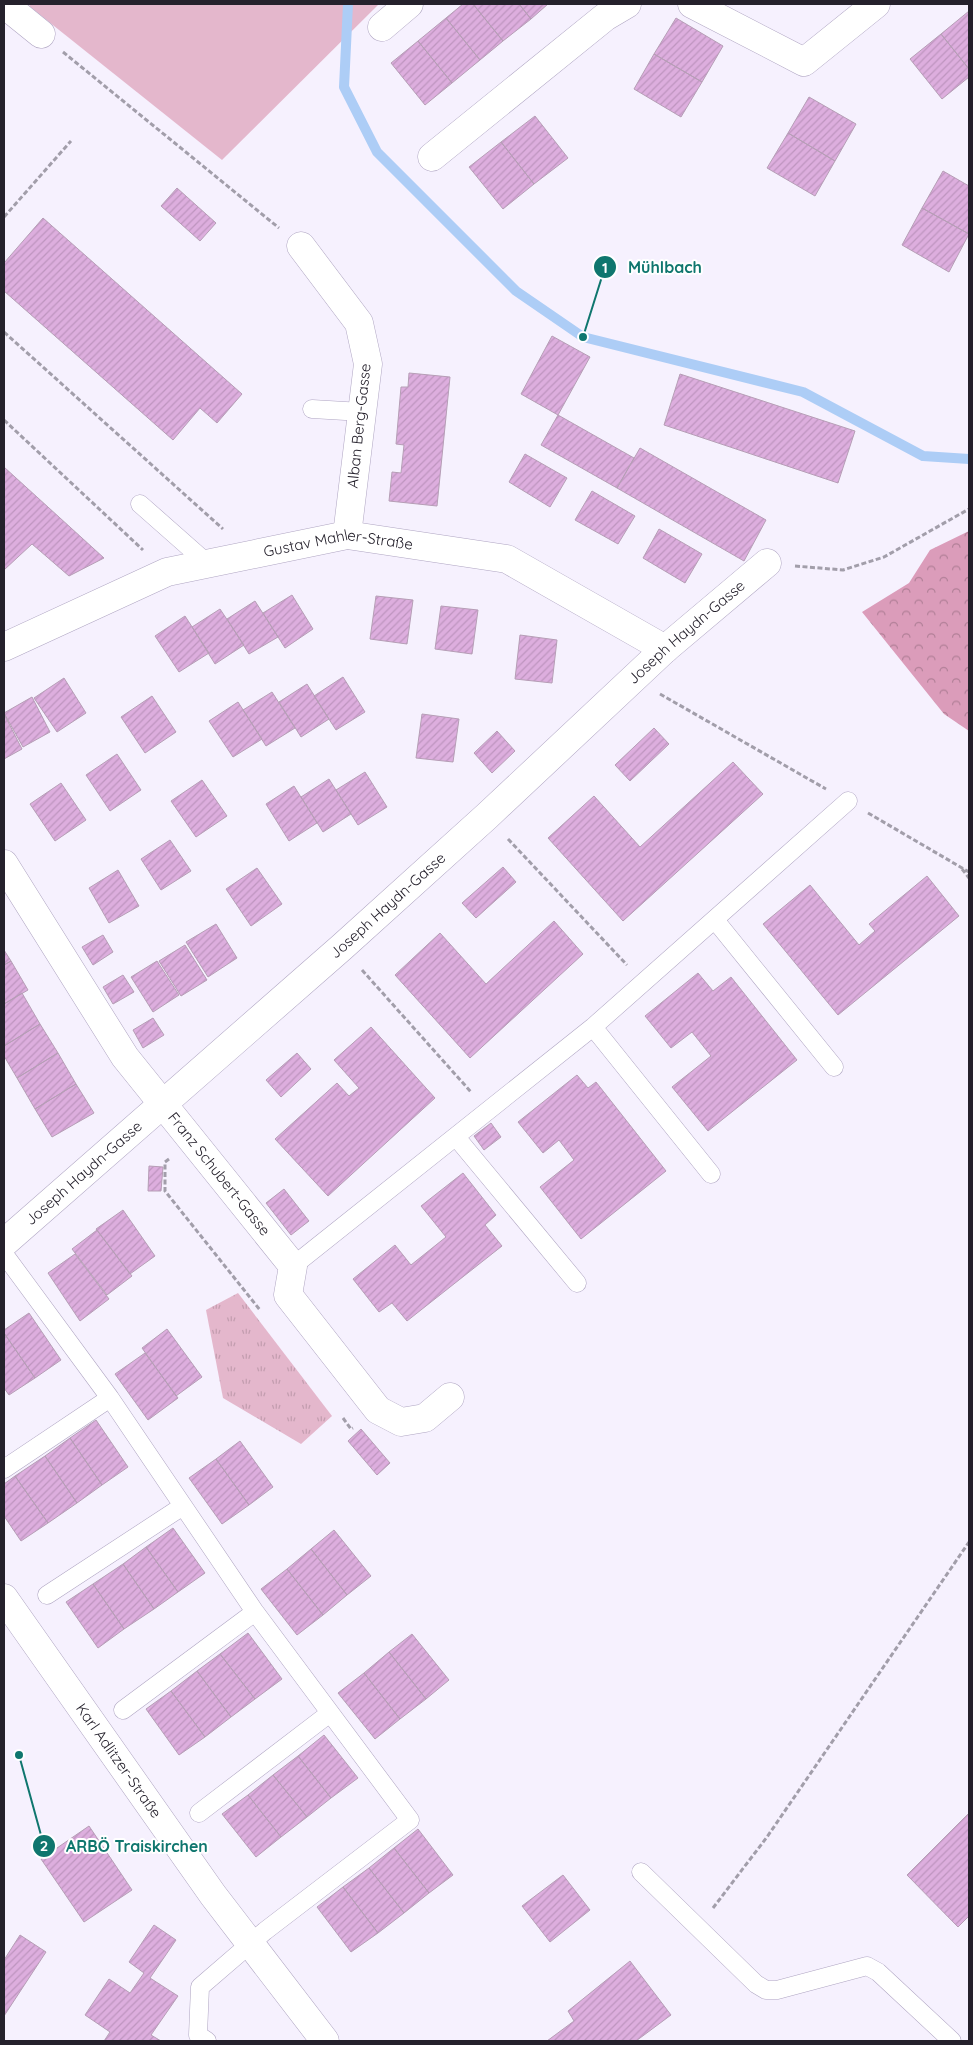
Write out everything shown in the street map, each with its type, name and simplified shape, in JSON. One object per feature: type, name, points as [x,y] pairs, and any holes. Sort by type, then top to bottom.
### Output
[{"type":"street","points":[[4,4],[41,34]]},
{"type":"street","points":[[382,27],[409,4]]},
{"type":"street","points":[[432,157],[606,17],[627,4]]},
{"type":"street","points":[[692,4],[804,62],[876,4]]},
{"type":"street","name":"Alban Berg-Gasse","points":[[302,246],[359,323],[368,364],[347,535]]},
{"type":"street","name":"Gustav Mahler-Straße","points":[[4,647],[167,572],[347,535],[507,559],[665,649]]},
{"type":"street","name":"Joseph Haydn-Gasse","points":[[4,1243],[342,947],[487,816],[665,649],[767,563]]},
{"type":"street","name":"Franz Schubert-Gasse","points":[[4,864],[125,1057],[293,1266]]},
{"type":"street","points":[[293,1266],[288,1295],[378,1410],[402,1422],[425,1418],[450,1397]]},
{"type":"street","name":"Karl Adlitzer-Straße","points":[[4,1598],[213,1895],[251,1942],[325,2041]]},
{"type":"lane","points":[[312,409],[362,412]]},
{"type":"lane","points":[[140,504],[208,564]]},
{"type":"lane","points":[[293,1266],[593,1027],[848,801]]},
{"type":"lane","points":[[715,920],[834,1067]]},
{"type":"lane","points":[[593,1027],[710,1174]]},
{"type":"lane","points":[[456,1136],[577,1283]]},
{"type":"lane","points":[[4,1254],[110,1398],[255,1612],[410,1820],[251,1942],[200,1987],[200,2039]]},
{"type":"lane","points":[[4,1469],[110,1398]]},
{"type":"lane","points":[[47,1595],[183,1506]]},
{"type":"lane","points":[[123,1710],[255,1612]]},
{"type":"lane","points":[[199,1814],[330,1714]]},
{"type":"lane","points":[[641,1872],[756,1984],[766,1990],[777,1990],[867,1966],[878,1972],[952,2041]]},
{"type":"path","points":[[41,34],[302,246]]},
{"type":"path","points":[[4,217],[71,140]]},
{"type":"path","points":[[4,332],[252,555]]},
{"type":"path","points":[[4,420],[167,572]]},
{"type":"path","points":[[767,563],[843,570],[884,557],[969,509]]},
{"type":"path","points":[[634,679],[969,872]]},
{"type":"path","points":[[487,816],[643,982]]},
{"type":"path","points":[[960,866],[969,878]]},
{"type":"path","points":[[342,947],[488,1111]]},
{"type":"path","points":[[193,1140],[165,1162],[165,1192],[266,1318]]},
{"type":"path","points":[[339,1413],[351,1429],[378,1410]]},
{"type":"path","points":[[698,1927],[767,1837],[969,1542]]},
{"type":"green space","points":[[31,4],[379,4],[222,160],[29,6]]},
{"type":"green space","points":[[969,531],[969,731],[944,714],[862,612],[909,583],[930,550]]},
{"type":"green space","points":[[238,1293],[332,1416],[301,1444],[223,1398],[206,1310]]},
{"type":"building","points":[[463,4],[473,4],[503,41],[480,60],[446,18]]},
{"type":"building","points":[[473,4],[519,4],[531,19],[503,41]]},
{"type":"building","points":[[519,4],[548,4],[531,19]]},
{"type":"building","points":[[969,11],[969,69],[941,34]]},
{"type":"building","points":[[446,18],[480,60],[452,83],[418,41]]},
{"type":"building","points":[[676,18],[723,46],[702,82],[654,54]]},
{"type":"building","points":[[941,34],[969,69],[969,77],[942,99],[910,59]]},
{"type":"building","points":[[418,41],[452,83],[425,105],[391,63]]},
{"type":"building","points":[[654,54],[702,82],[681,117],[634,89]]},
{"type":"building","points":[[809,97],[856,124],[835,161],[788,133]]},
{"type":"building","points":[[535,116],[568,158],[534,184],[501,142]]},
{"type":"building","points":[[788,133],[835,161],[815,196],[767,168]]},
{"type":"building","points":[[501,142],[534,184],[503,209],[469,167]]},
{"type":"building","points":[[943,171],[969,186],[969,234],[922,208]]},
{"type":"building","points":[[177,188],[216,223],[200,241],[161,206]]},
{"type":"building","points":[[922,208],[969,234],[949,272],[902,245]]},
{"type":"building","points":[[43,218],[242,394],[217,423],[200,408],[173,440],[4,291],[4,263]]},
{"type":"building","points":[[552,336],[590,357],[558,415],[521,394]]},
{"type":"building","points":[[409,373],[450,377],[437,506],[389,501],[392,472],[401,473],[404,445],[396,444],[401,387],[408,387]]},
{"type":"building","points":[[680,374],[855,431],[838,483],[664,425]]},
{"type":"building","points":[[558,415],[634,458],[617,488],[541,445]]},
{"type":"building","points":[[640,448],[766,520],[744,561],[617,488]]},
{"type":"building","points":[[525,454],[567,478],[550,507],[509,482]]},
{"type":"building","points":[[4,467],[104,558],[69,576],[32,544],[4,570]]},
{"type":"building","points":[[592,491],[635,516],[618,544],[575,520]]},
{"type":"building","points":[[659,529],[702,554],[685,583],[643,558]]},
{"type":"building","points":[[292,595],[313,629],[285,648],[263,613]]},
{"type":"building","points":[[376,596],[413,600],[407,644],[370,639]]},
{"type":"building","points":[[255,601],[278,637],[249,654],[227,619]]},
{"type":"building","points":[[441,606],[478,610],[472,654],[435,649]]},
{"type":"building","points":[[220,609],[244,645],[215,664],[192,627]]},
{"type":"building","points":[[185,616],[209,653],[179,672],[155,636]]},
{"type":"building","points":[[520,635],[557,640],[552,683],[515,679]]},
{"type":"building","points":[[343,677],[365,712],[336,730],[314,696]]},
{"type":"building","points":[[64,678],[86,713],[57,732],[34,698]]},
{"type":"building","points":[[307,684],[329,719],[301,737],[279,702]]},
{"type":"building","points":[[272,692],[295,728],[266,746],[243,710]]},
{"type":"building","points":[[152,696],[176,732],[145,753],[121,717]]},
{"type":"building","points":[[32,697],[50,732],[23,747],[4,713]]},
{"type":"building","points":[[238,702],[262,739],[233,757],[209,721]]},
{"type":"building","points":[[4,714],[22,749],[4,759]]},
{"type":"building","points":[[422,714],[459,719],[453,762],[416,758]]},
{"type":"building","points":[[654,728],[669,744],[630,781],[615,765]]},
{"type":"building","points":[[497,731],[515,751],[492,773],[474,753]]},
{"type":"building","points":[[117,754],[141,790],[110,811],[86,775]]},
{"type":"building","points":[[733,762],[763,794],[623,921],[548,838],[594,796],[640,847]]},
{"type":"building","points":[[365,772],[387,807],[358,825],[336,790]]},
{"type":"building","points":[[329,779],[351,814],[323,832],[301,797]]},
{"type":"building","points":[[202,780],[227,816],[196,837],[171,801]]},
{"type":"building","points":[[61,783],[86,820],[55,841],[30,804]]},
{"type":"building","points":[[294,786],[317,823],[289,841],[266,804]]},
{"type":"building","points":[[170,840],[191,871],[161,890],[141,859]]},
{"type":"building","points":[[503,867],[516,882],[476,918],[462,903]]},
{"type":"building","points":[[257,868],[282,904],[251,926],[226,889]]},
{"type":"building","points":[[118,870],[139,906],[109,923],[89,888]]},
{"type":"building","points":[[927,876],[959,916],[838,1015],[763,924],[810,885],[859,945],[875,931],[869,924]]},
{"type":"building","points":[[554,921],[583,954],[470,1058],[395,975],[440,933],[486,984]]},
{"type":"building","points":[[216,924],[237,958],[208,977],[186,942]]},
{"type":"building","points":[[103,935],[113,952],[93,965],[82,947]]},
{"type":"building","points":[[185,945],[207,980],[181,996],[159,961]]},
{"type":"building","points":[[4,950],[11,961],[4,965]]},
{"type":"building","points":[[11,961],[28,990],[4,1004],[4,965]]},
{"type":"building","points":[[157,961],[179,995],[153,1012],[131,977]]},
{"type":"building","points":[[698,973],[713,991],[731,977],[797,1060],[708,1131],[672,1087],[711,1056],[692,1032],[671,1048],[645,1016]]},
{"type":"building","points":[[123,975],[134,992],[113,1004],[103,987]]},
{"type":"building","points":[[22,993],[40,1024],[4,1046],[4,1004]]},
{"type":"building","points":[[153,1018],[164,1035],[143,1048],[133,1030]]},
{"type":"building","points":[[40,1024],[58,1053],[17,1078],[4,1056],[4,1046]]},
{"type":"building","points":[[371,1027],[435,1098],[328,1196],[275,1139],[337,1083],[349,1096],[359,1088],[334,1060]]},
{"type":"building","points":[[58,1053],[76,1084],[35,1109],[17,1078]]},
{"type":"building","points":[[297,1053],[311,1069],[281,1097],[266,1080]]},
{"type":"building","points":[[577,1075],[588,1088],[596,1082],[666,1171],[581,1239],[540,1187],[574,1160],[559,1140],[543,1153],[518,1122]]},
{"type":"building","points":[[76,1084],[94,1113],[52,1137],[35,1109]]},
{"type":"building","points":[[491,1123],[501,1137],[484,1150],[474,1136]]},
{"type":"building","points":[[149,1166],[163,1167],[161,1191],[148,1191]]},
{"type":"building","points":[[463,1173],[496,1215],[485,1225],[502,1246],[407,1321],[392,1303],[379,1312],[353,1279],[395,1245],[411,1265],[446,1237],[421,1206]]},
{"type":"building","points":[[284,1189],[309,1221],[291,1235],[266,1203]]},
{"type":"building","points":[[123,1210],[155,1256],[130,1274],[96,1229]]},
{"type":"building","points":[[97,1230],[132,1276],[107,1295],[72,1249]]},
{"type":"building","points":[[75,1254],[109,1299],[80,1321],[48,1273]]},
{"type":"building","points":[[29,1313],[61,1360],[35,1378],[4,1333],[4,1330]]},
{"type":"building","points":[[167,1329],[202,1377],[176,1396],[142,1348]]},
{"type":"building","points":[[4,1333],[35,1378],[9,1395],[4,1388]]},
{"type":"building","points":[[145,1353],[178,1398],[148,1420],[115,1374]]},
{"type":"building","points":[[96,1420],[128,1467],[102,1485],[70,1438]]},
{"type":"building","points":[[361,1429],[390,1463],[377,1475],[348,1441]]},
{"type":"building","points":[[70,1438],[102,1485],[77,1503],[45,1456]]},
{"type":"building","points":[[240,1441],[273,1487],[249,1505],[216,1459]]},
{"type":"building","points":[[45,1456],[77,1503],[48,1523],[15,1476]]},
{"type":"building","points":[[216,1459],[249,1505],[222,1524],[189,1478]]},
{"type":"building","points":[[15,1476],[48,1523],[21,1541],[4,1516],[4,1484]]},
{"type":"building","points":[[173,1528],[205,1573],[178,1592],[146,1547]]},
{"type":"building","points":[[334,1530],[371,1576],[347,1595],[311,1549]]},
{"type":"building","points":[[146,1547],[178,1592],[154,1609],[123,1564]]},
{"type":"building","points":[[311,1549],[347,1595],[323,1615],[287,1569]]},
{"type":"building","points":[[123,1564],[154,1609],[124,1629],[93,1584]]},
{"type":"building","points":[[287,1569],[323,1615],[297,1635],[261,1589]]},
{"type":"building","points":[[93,1584],[124,1629],[98,1648],[66,1602]]},
{"type":"building","points":[[248,1633],[282,1679],[255,1699],[220,1654]]},
{"type":"building","points":[[412,1634],[449,1680],[426,1699],[389,1652]]},
{"type":"building","points":[[389,1652],[426,1699],[400,1719],[364,1673]]},
{"type":"building","points":[[220,1654],[255,1699],[231,1717],[197,1671]]},
{"type":"building","points":[[197,1671],[231,1717],[205,1737],[171,1691]]},
{"type":"building","points":[[364,1673],[400,1719],[375,1739],[338,1693]]},
{"type":"building","points":[[171,1691],[205,1737],[179,1755],[146,1709]]},
{"type":"building","points":[[324,1735],[358,1778],[331,1798],[298,1756]]},
{"type":"building","points":[[298,1756],[331,1798],[307,1817],[273,1775]]},
{"type":"building","points":[[273,1775],[307,1817],[281,1837],[248,1795]]},
{"type":"building","points":[[248,1795],[281,1837],[256,1857],[222,1814]]},
{"type":"building","points":[[969,1813],[969,1916],[958,1927],[907,1875]]},
{"type":"building","points":[[89,1826],[132,1890],[84,1922],[41,1859]]},
{"type":"building","points":[[418,1829],[453,1875],[429,1893],[394,1848]]},
{"type":"building","points":[[394,1848],[429,1893],[404,1913],[369,1868]]},
{"type":"building","points":[[369,1868],[404,1913],[378,1933],[343,1887]]},
{"type":"building","points":[[563,1875],[590,1910],[550,1942],[522,1906]]},
{"type":"building","points":[[343,1887],[378,1933],[351,1952],[317,1907]]},
{"type":"building","points":[[154,1925],[176,1940],[150,1978],[178,1996],[151,2035],[161,2041],[104,2041],[110,2032],[85,2015],[109,1979],[130,1993],[144,1973],[129,1962]]},
{"type":"building","points":[[20,1935],[46,1952],[4,2016],[4,1960]]},
{"type":"building","points":[[630,1961],[671,2015],[636,2041],[547,2041],[574,2021],[568,2011]]},
{"type":"waterway","points":[[348,4],[344,87],[377,152],[516,291],[583,337],[803,392],[923,456],[969,459]]},
{"type":"place","name":"Mühlbach","points":[[583,337]]},
{"type":"place","name":"ARBÖ Traiskirchen","points":[[19,1755]]}]
